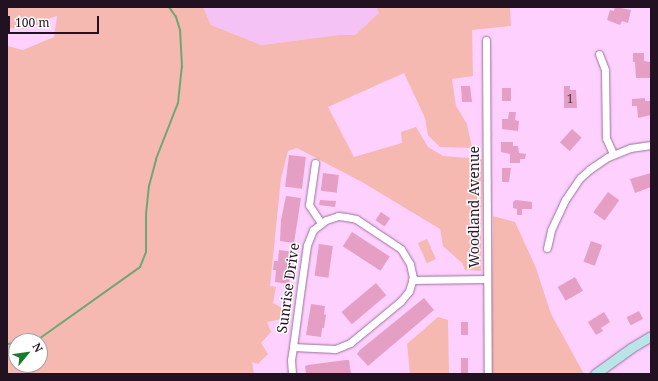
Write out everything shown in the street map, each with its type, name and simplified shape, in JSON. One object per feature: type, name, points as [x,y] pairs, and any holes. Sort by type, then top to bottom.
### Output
[{"type":"main road","points":[[595,374],[631,348],[651,336]]},
{"type":"street","name":"Woodland Avenue","points":[[486,40],[488,374]]},
{"type":"street","points":[[599,54],[605,70],[606,138],[613,154]]},
{"type":"street","points":[[548,248],[551,230],[572,189],[590,169],[613,154],[630,148],[651,145]]},
{"type":"street","points":[[315,163],[309,205],[321,223],[338,216],[356,220],[401,249],[410,264],[412,280],[487,279]]},
{"type":"street","name":"Sunrise Drive","points":[[292,374],[293,347],[307,244],[311,233],[321,223]]},
{"type":"street","name":"Sunrise Drive","points":[[293,347],[335,349],[350,343],[401,301],[409,291],[412,280]]},
{"type":"shaded area","points":[[7,7],[203,7],[211,25],[261,45],[339,35],[355,35],[379,13],[376,7],[510,7],[511,26],[472,30],[473,76],[452,79],[456,106],[467,124],[472,148],[440,147],[428,135],[425,118],[404,73],[328,107],[354,157],[402,143],[401,132],[416,127],[428,147],[443,156],[482,159],[481,271],[465,270],[462,263],[443,246],[440,229],[362,182],[297,148],[288,151],[281,178],[270,286],[276,287],[273,303],[284,309],[287,318],[267,322],[271,332],[261,343],[268,354],[258,364],[252,362],[254,374],[7,374],[7,46],[23,50],[54,37],[57,16],[44,20],[34,27],[23,29],[7,28]]},
{"type":"shaded area","points":[[203,7],[376,7],[379,13],[355,35],[339,35],[260,45],[211,25]]},
{"type":"shaded area","points":[[493,216],[515,222],[536,268],[551,314],[584,374],[491,374]]},
{"type":"shaded area","points":[[427,239],[436,259],[427,263],[418,243]]},
{"type":"shaded area","points":[[438,317],[448,320],[449,374],[410,374],[407,344]]},
{"type":"building","points":[[615,7],[631,10],[628,23],[622,21],[620,25],[607,20],[610,10],[614,11]]},
{"type":"building","points":[[633,53],[644,53],[644,61],[650,62],[650,78],[636,78]]},
{"type":"building","points":[[461,86],[470,86],[472,102],[462,102]]},
{"type":"building","points":[[564,86],[570,86],[570,90],[576,90],[577,108],[564,108]]},
{"type":"building","points":[[502,88],[511,88],[511,101],[502,101]]},
{"type":"building","points":[[645,98],[645,101],[651,101],[651,115],[638,118],[637,106],[632,106],[632,99]]},
{"type":"building","points":[[509,112],[516,112],[515,120],[519,121],[518,131],[502,129],[502,119],[508,119]]},
{"type":"building","points":[[572,129],[582,138],[570,151],[560,142]]},
{"type":"building","points":[[501,142],[513,142],[513,146],[518,146],[519,153],[526,154],[525,159],[520,159],[520,163],[510,163],[510,154],[501,152]]},
{"type":"building","points":[[289,155],[306,157],[302,189],[285,187]]},
{"type":"building","points":[[502,168],[511,168],[509,182],[502,182]]},
{"type":"building","points":[[323,173],[339,175],[337,193],[321,191]]},
{"type":"building","points":[[651,173],[651,187],[635,193],[630,179]]},
{"type":"building","points":[[608,192],[619,200],[605,220],[593,212]]},
{"type":"building","points":[[286,196],[301,198],[294,243],[280,241],[281,220]]},
{"type":"building","points":[[320,200],[336,201],[335,207],[319,205]]},
{"type":"building","points":[[516,200],[532,202],[532,209],[522,209],[522,215],[517,215],[517,209],[513,208],[513,202]]},
{"type":"building","points":[[381,212],[390,218],[385,226],[375,220]]},
{"type":"building","points":[[352,232],[390,257],[380,271],[343,246]]},
{"type":"building","points":[[591,241],[602,245],[595,266],[583,262]]},
{"type":"building","points":[[319,244],[333,246],[328,278],[315,276]]},
{"type":"building","points":[[279,250],[294,252],[289,284],[275,282],[276,270],[273,270],[274,261],[278,261]]},
{"type":"building","points":[[575,277],[583,291],[566,301],[558,287]]},
{"type":"building","points":[[376,283],[386,295],[352,324],[342,312]]},
{"type":"building","points":[[424,298],[434,310],[368,366],[357,354],[360,350]]},
{"type":"building","points":[[311,304],[325,306],[324,314],[326,315],[321,337],[306,335]]},
{"type":"building","points":[[639,311],[643,319],[631,325],[627,317]]},
{"type":"building","points":[[604,312],[610,322],[601,328],[603,331],[596,335],[588,322]]},
{"type":"building","points":[[461,322],[468,322],[468,335],[461,335]]},
{"type":"building","points":[[461,358],[468,358],[468,373],[461,373]]},
{"type":"building","points":[[349,360],[351,374],[306,374],[305,366]]},
{"type":"waterway","points":[[47,333],[140,267],[146,252],[146,214],[149,186],[156,159],[178,103],[182,67],[180,30],[176,17],[169,7]]}]
